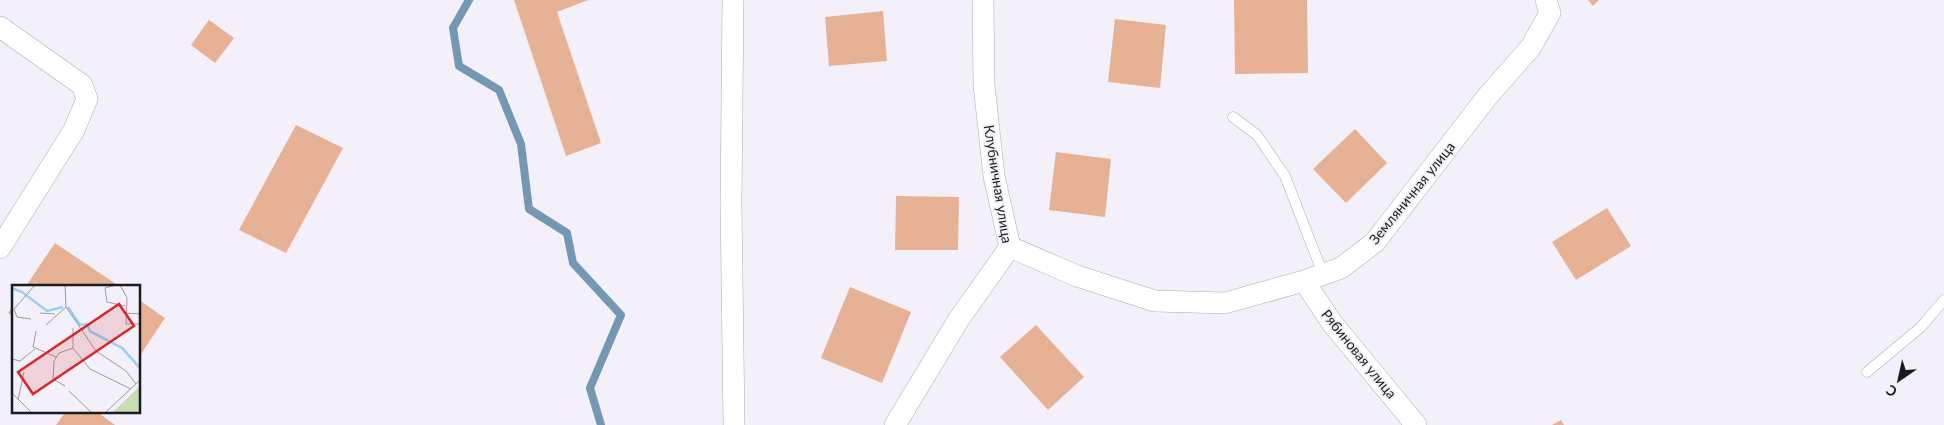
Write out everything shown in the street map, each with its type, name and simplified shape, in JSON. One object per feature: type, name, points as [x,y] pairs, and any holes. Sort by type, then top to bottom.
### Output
[{"type":"street","points":[[732,0],[731,203],[734,425]]},
{"type":"street","name":"Клубничная улица","points":[[895,425],[959,319],[1010,247],[994,176],[984,85],[983,0]]},
{"type":"street","name":"Земляничная улица","points":[[1010,247],[1077,276],[1155,301],[1225,303],[1341,268],[1375,242],[1487,97],[1531,47],[1550,13],[1546,0]]},
{"type":"street","points":[[0,27],[82,85],[87,99],[74,130],[2,241]]},
{"type":"street","name":"Рябиновая улица","points":[[1314,277],[1332,323],[1416,425]]},
{"type":"lane","points":[[1232,117],[1257,136],[1285,176],[1314,277]]},
{"type":"lane","points":[[1867,372],[1921,327],[1944,300]]},
{"type":"building","points":[[514,0],[588,0],[557,12],[601,143],[566,156]]},
{"type":"building","points":[[1234,0],[1307,0],[1308,73],[1235,74]]},
{"type":"building","points":[[1588,0],[1599,0],[1593,6]]},
{"type":"building","points":[[883,11],[887,61],[829,66],[825,17]]},
{"type":"building","points":[[1115,19],[1166,25],[1160,88],[1108,82]]},
{"type":"building","points":[[209,20],[234,38],[215,63],[191,45]]},
{"type":"building","points":[[296,125],[343,148],[286,253],[239,230]]},
{"type":"building","points":[[1355,129],[1387,163],[1346,203],[1313,169]]},
{"type":"building","points":[[1056,152],[1111,159],[1105,217],[1049,210]]},
{"type":"building","points":[[896,196],[959,197],[958,250],[895,250]]},
{"type":"building","points":[[1607,208],[1631,246],[1576,280],[1552,242]]},
{"type":"building","points":[[55,243],[118,285],[27,285]]},
{"type":"building","points":[[850,287],[911,312],[882,383],[821,358]]},
{"type":"building","points":[[140,301],[165,318],[140,356]]},
{"type":"building","points":[[12,307],[12,316],[8,313]]},
{"type":"building","points":[[1036,325],[1084,377],[1048,410],[1000,357]]},
{"type":"building","points":[[65,412],[97,412],[115,425],[56,425]]},
{"type":"building","points":[[1561,420],[1564,425],[1552,425]]},
{"type":"waterway","points":[[469,0],[453,28],[459,66],[499,90],[521,144],[529,209],[567,233],[573,263],[621,315],[590,388],[601,425]]}]
